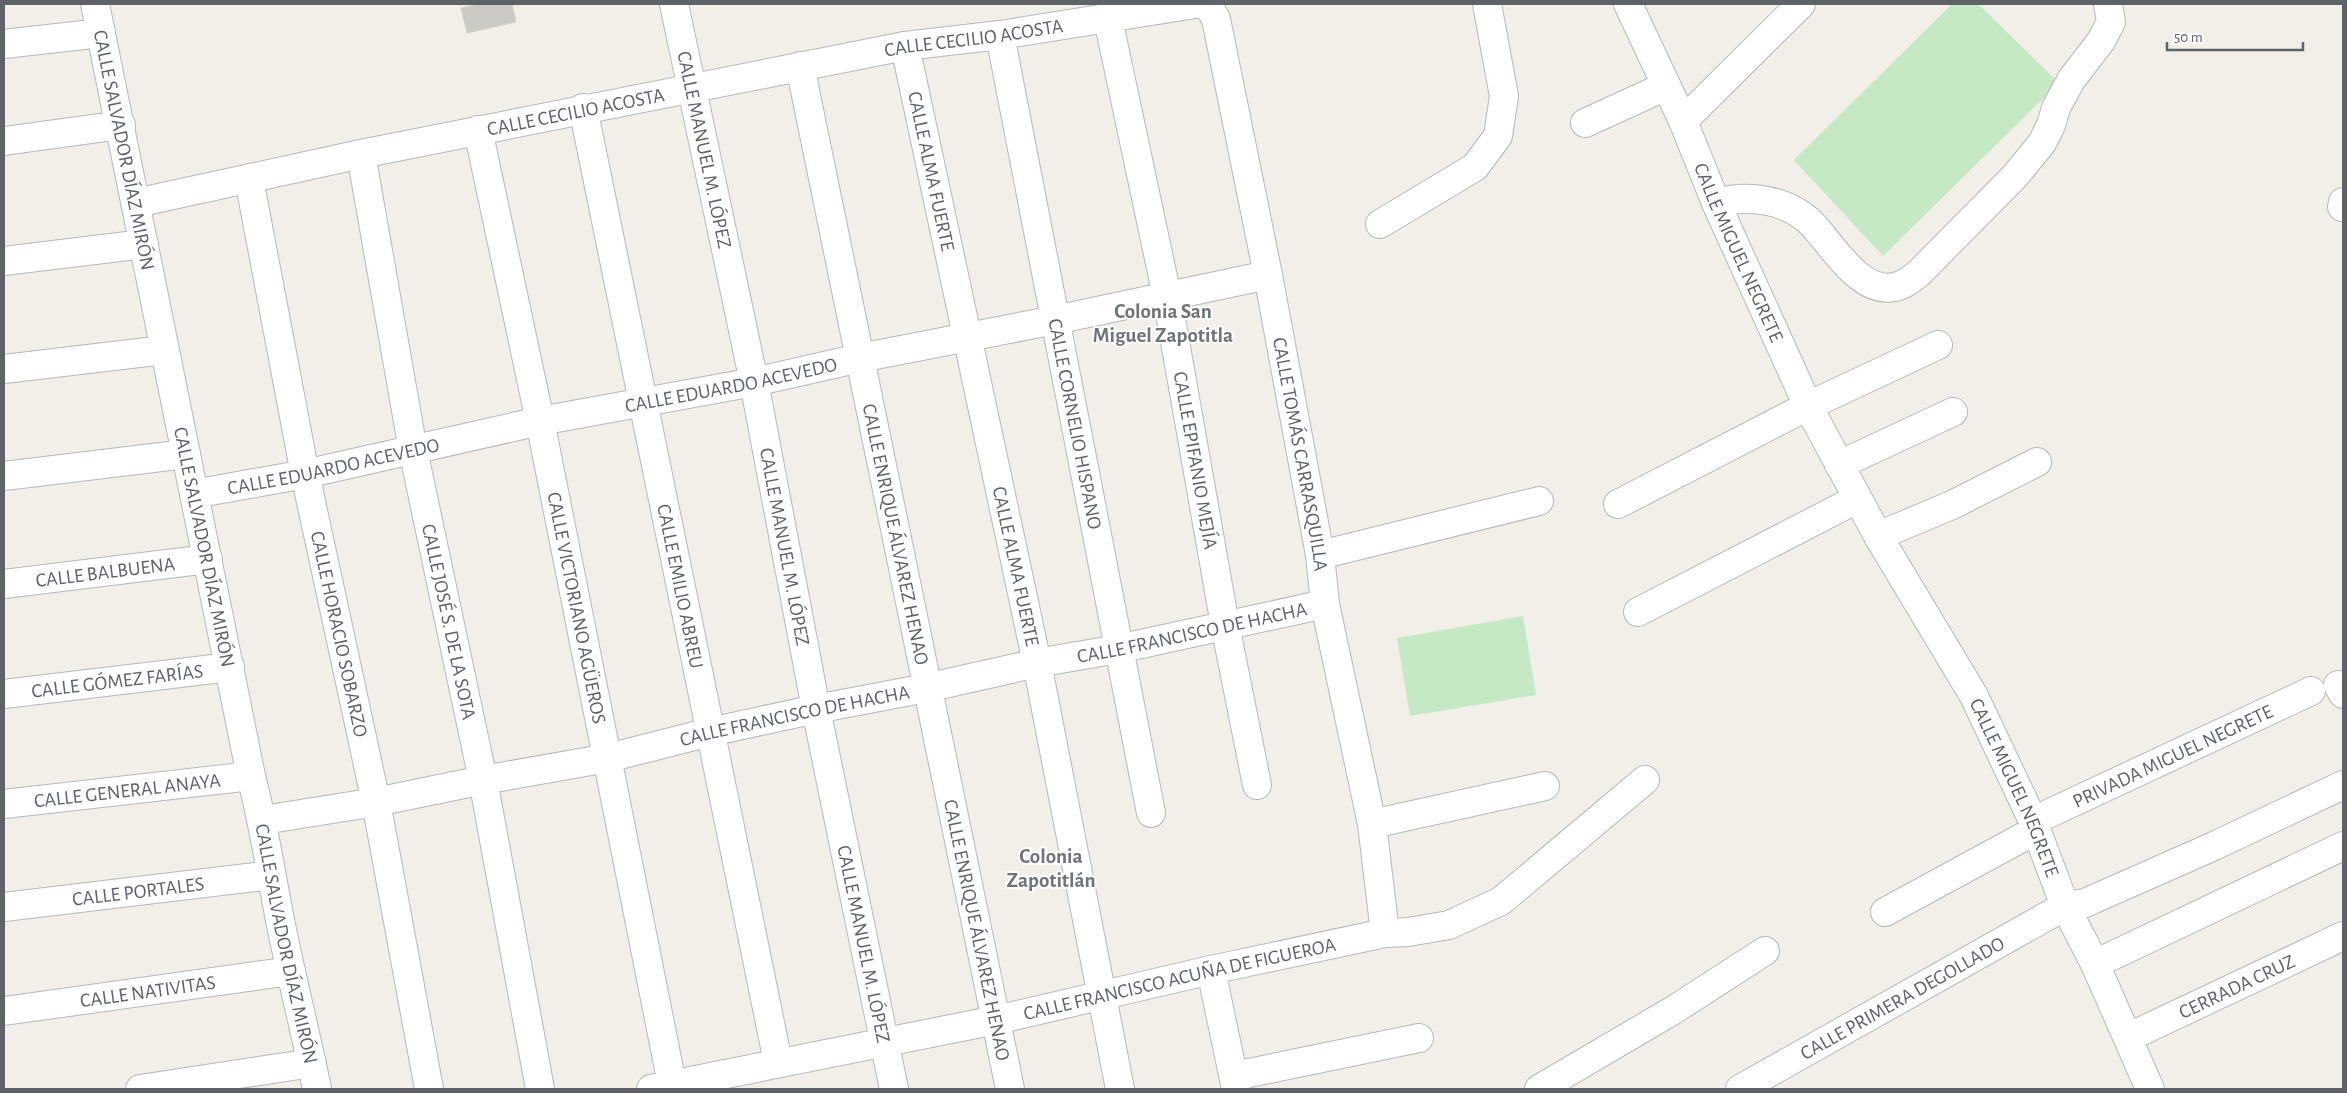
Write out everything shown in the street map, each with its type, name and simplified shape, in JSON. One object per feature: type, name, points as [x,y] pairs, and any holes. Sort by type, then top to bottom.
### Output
[{"type":"street","name":"CALLE SALVADOR DÍAZ MIRÓN","points":[[95,4],[121,125],[164,350],[251,776],[263,820],[271,875],[317,1089]]},
{"type":"street","name":"CALLE MANUEL M. LÓPEZ","points":[[674,4],[754,382],[816,709],[894,1089]]},
{"type":"street","points":[[1380,224],[1474,167],[1498,136],[1504,96],[1487,4]]},
{"type":"street","name":"CALLE MIGUEL NEGRETE","points":[[1628,4],[1683,121],[1716,203],[1808,406],[1878,536],[1974,696],[2034,826],[2065,906],[2129,1037],[2150,1089]]},
{"type":"street","points":[[1683,121],[1801,4]]},
{"type":"street","points":[[1716,203],[1728,199],[1756,198],[1781,205],[1800,214],[1812,224],[1833,250],[1868,283],[1880,288],[1895,287],[1905,283],[1918,274],[2015,176],[2042,143],[2052,125],[2056,108],[2071,80],[2100,41],[2110,22],[2108,4]]},
{"type":"street","name":"CALLE CECILIO ACOSTA","points":[[136,203],[583,108],[905,46],[1000,35],[1095,14],[1202,5]]},
{"type":"street","name":"CALLE TOMÁS CARRASQUILLA","points":[[1202,5],[1216,19],[1268,275],[1320,555],[1325,604],[1372,824],[1385,933]]},
{"type":"street","name":"CALLE EPIFANIO MEJÍA","points":[[1095,14],[1167,296],[1225,625],[1257,785]]},
{"type":"street","points":[[4,44],[101,33]]},
{"type":"street","name":"CALLE CORNELIO HISPANO","points":[[1000,35],[1150,813]]},
{"type":"street","name":"CALLE ALMA FUERTE","points":[[905,46],[1037,663],[1120,1089]]},
{"type":"street","name":"CALLE ENRIQUE ÁLVAREZ HENAO","points":[[800,66],[926,688],[1010,1089]]},
{"type":"street","points":[[1585,123],[1666,86]]},
{"type":"street","name":"CALLE EMILIO ABREU","points":[[583,108],[778,1062]]},
{"type":"street","points":[[4,142],[121,125]]},
{"type":"street","name":"CALLE VICTORIANO AGÜEROS","points":[[478,130],[540,421],[608,758],[662,1087]]},
{"type":"street","name":"CALLE JOSÉ S. DE LA SOTA","points":[[361,154],[413,450],[483,780],[540,1089]]},
{"type":"street","name":"CALLE HORACIO SOBARZO","points":[[249,179],[305,474],[376,802],[429,1089]]},
{"type":"street","points":[[4,261],[144,244]]},
{"type":"street","name":"CALLE EDUARDO ACEVEDO","points":[[194,494],[305,474],[540,421],[643,404],[754,382],[860,358],[1268,275]]},
{"type":"street","points":[[1618,504],[1808,406],[1938,345]]},
{"type":"street","points":[[4,370],[164,350]]},
{"type":"street","points":[[1839,465],[1953,412]]},
{"type":"street","points":[[4,476],[186,454]]},
{"type":"street","points":[[1878,536],[1952,505],[2037,462]]},
{"type":"street","points":[[1638,612],[1857,498]]},
{"type":"street","points":[[1320,555],[1539,501]]},
{"type":"street","name":"CALLE BALBUENA","points":[[4,584],[208,559]]},
{"type":"street","name":"CALLE FRANCISCO DE HACHA","points":[[263,820],[376,802],[483,780],[608,758],[710,732],[816,709],[926,688],[1037,663],[1118,649],[1325,604]]},
{"type":"street","name":"CALLE GÓMEZ FARÍAS","points":[[4,694],[230,667]]},
{"type":"street","name":"PRIVADA MIGUEL NEGRETE","points":[[1885,912],[2034,826],[2311,690]]},
{"type":"street","name":"CALLE GENERAL ANAYA","points":[[4,804],[251,776]]},
{"type":"street","name":"CALLE FRANCISCO ACUÑA DE FIGUEROA","points":[[662,1087],[778,1062],[996,1020],[1211,970],[1385,933],[1408,932],[1449,925],[1501,901],[1645,780]]},
{"type":"street","name":"CALLE PRIMERA DEGOLLADO","points":[[1740,1089],[2065,906],[2086,903],[2197,854],[2343,785]]},
{"type":"street","points":[[1372,824],[1545,786]]},
{"type":"street","points":[[2095,964],[2343,846]]},
{"type":"street","name":"CALLE PORTALES","points":[[4,907],[271,875]]},
{"type":"street","name":"CERRADA CRUZ","points":[[2129,1037],[2343,936]]},
{"type":"street","points":[[1539,1089],[1672,1011],[1765,951]]},
{"type":"street","points":[[1211,970],[1235,1083],[1419,1038]]},
{"type":"street","name":"CALLE NATIVITAS","points":[[4,1011],[291,971]]},
{"type":"street","points":[[140,1089],[312,1063]]},
{"type":"green space","points":[[1952,4],[1978,4],[2059,83],[1883,256],[1794,160]]},
{"type":"green space","points":[[1523,616],[1536,695],[1410,716],[1397,638]]},
{"type":"building","points":[[480,4],[512,4],[516,22],[467,33],[461,8]]},
{"type":"district","name":"Colonia San Miguel Zapotitla","points":[[1163,323]]},
{"type":"district","name":"Colonia Zapotitlán","points":[[1051,868]]}]
